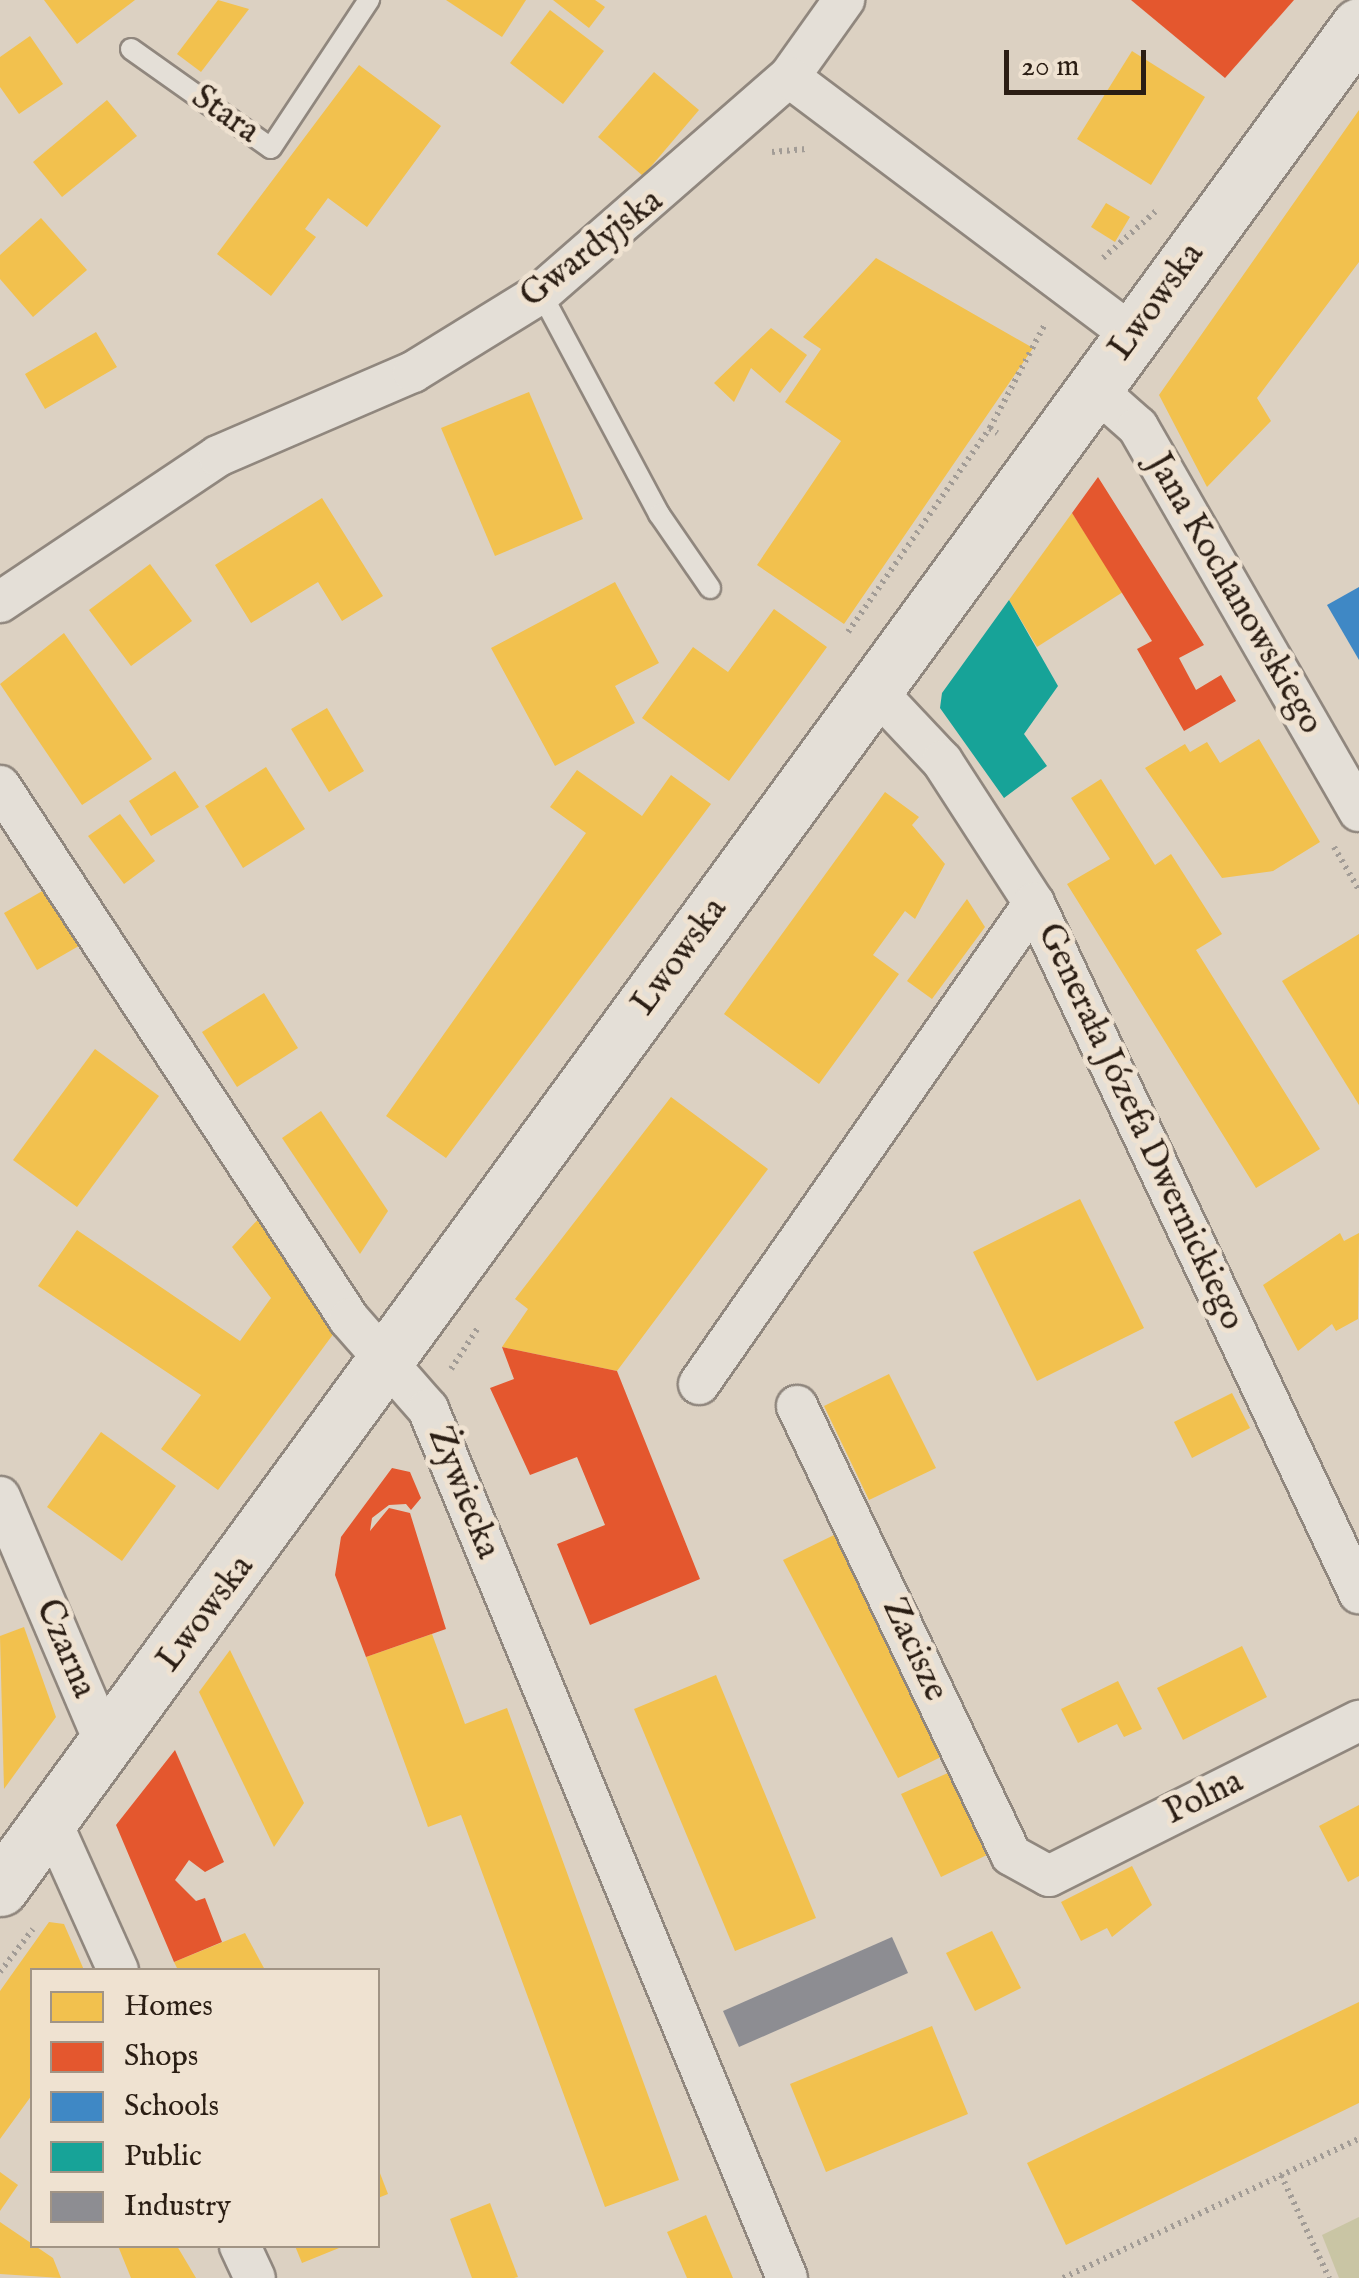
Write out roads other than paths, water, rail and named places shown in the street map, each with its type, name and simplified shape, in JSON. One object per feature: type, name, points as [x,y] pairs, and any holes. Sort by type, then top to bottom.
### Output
[{"type":"street","name":"Gwardyjska","points":[[0,602],[218,456],[413,372],[541,294],[789,77],[844,0]]},
{"type":"street","name":"Lwowska","points":[[0,1888],[1359,26]]},
{"type":"street","points":[[789,77],[1078,288],[1133,336]]},
{"type":"street","name":"Jana Kochanowskiego","points":[[1094,389],[1138,428],[1359,811]]},
{"type":"street","name":"Generała Józefa Dwernickiego","points":[[875,690],[942,760],[1034,903],[1359,1594]]},
{"type":"street","name":"Żywiecka","points":[[0,786],[349,1319],[390,1358],[428,1409],[787,2278]]},
{"type":"street","points":[[699,1384],[1034,903]]},
{"type":"street","name":"Zacisze","points":[[797,1406],[1011,1855],[1049,1876]]},
{"type":"street","name":"Czarna","points":[[0,1497],[106,1746]]},
{"type":"street","name":"Polna","points":[[1049,1876],[1359,1721]]},
{"type":"street","points":[[50,1819],[117,1968]]},
{"type":"street","points":[[241,2248],[255,2278]]},
{"type":"lane","name":"Stara","points":[[131,49],[271,148],[369,0]]},
{"type":"lane","points":[[541,294],[658,514],[710,588]]}]
